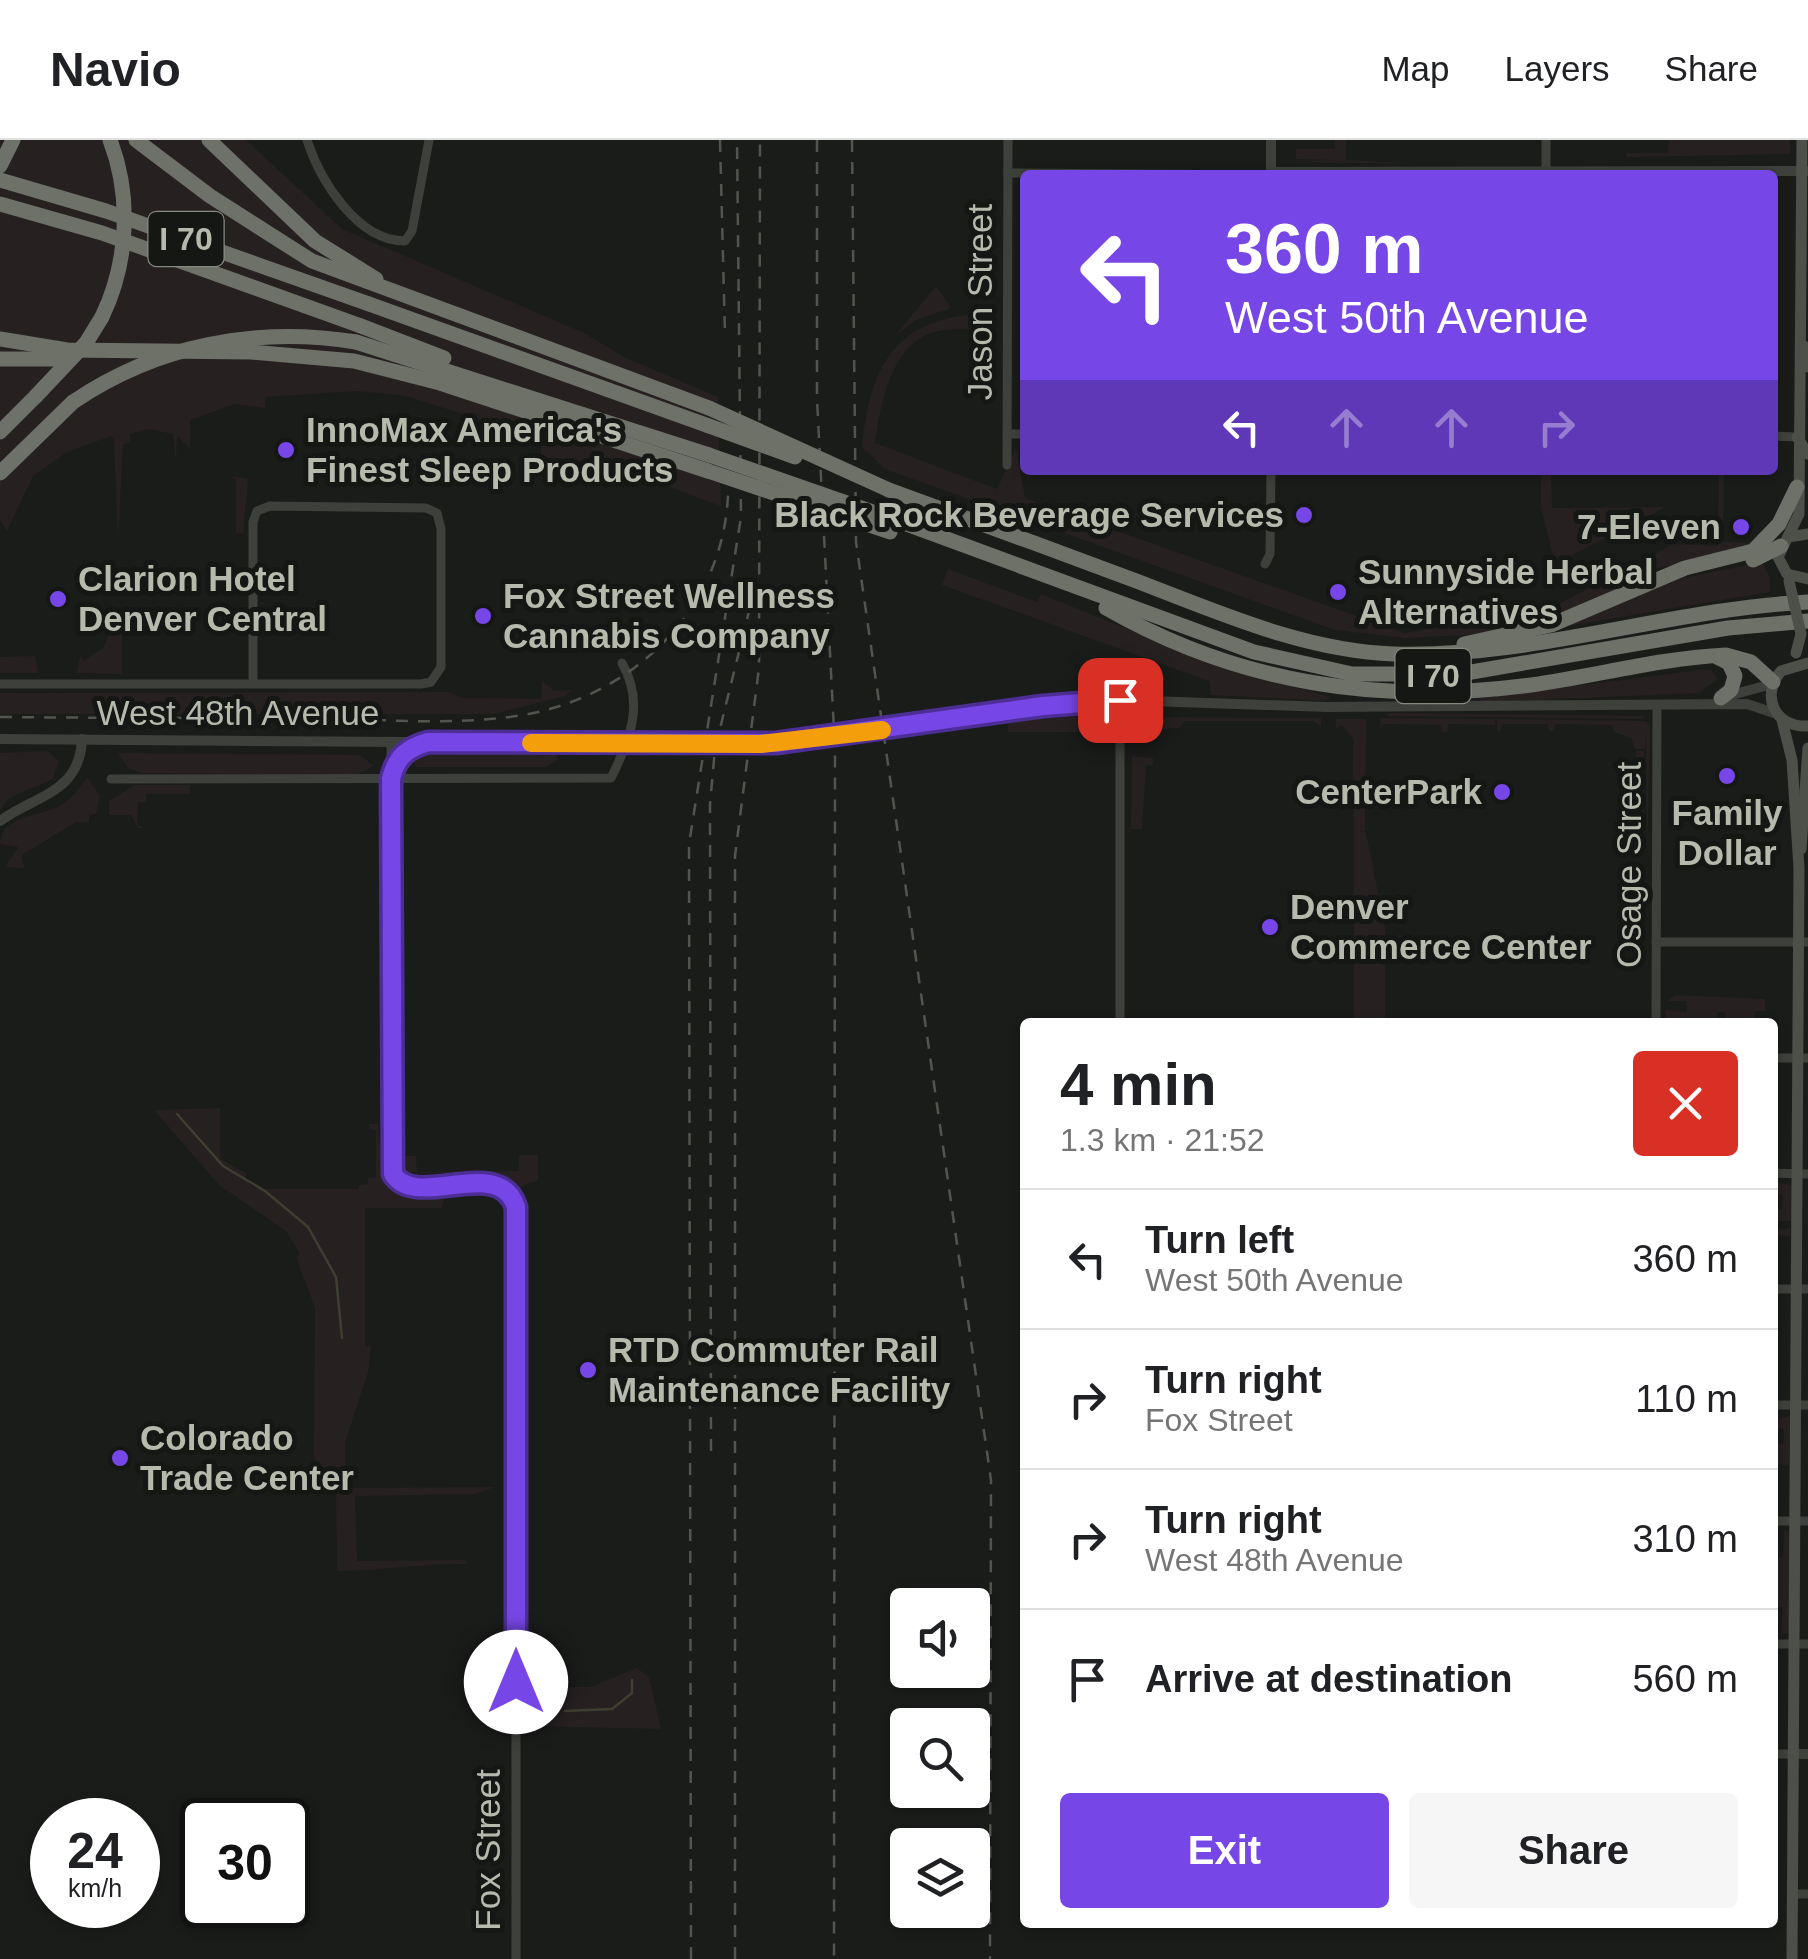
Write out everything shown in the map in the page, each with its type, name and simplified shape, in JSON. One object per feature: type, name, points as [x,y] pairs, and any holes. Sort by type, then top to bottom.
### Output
[{"type":"highway","points":[[0,166],[13,140]]},
{"type":"highway","points":[[0,432],[86,343],[118,278],[124,211],[110,140]]},
{"type":"highway","points":[[136,140],[312,261],[709,408],[889,490]]},
{"type":"highway","points":[[209,140],[314,241],[433,308]]},
{"type":"highway","name":"I 70","points":[[0,180],[106,211],[369,304],[1240,620],[1335,646],[1391,654],[1492,650],[1705,612],[1808,602]]},
{"type":"highway","name":"I 70","points":[[0,204],[120,240],[358,334],[612,423],[708,463],[967,548],[1275,658],[1332,671],[1392,677],[1482,671],[1728,628],[1808,621]]},
{"type":"highway","points":[[0,473],[72,402],[149,361],[200,345],[248,336],[358,334]]},
{"type":"highway","points":[[0,339],[67,350],[322,356],[354,361],[708,463]]},
{"type":"highway","points":[[0,359],[209,352]]},
{"type":"highway","points":[[1391,654],[1480,642],[1551,625],[1662,576],[1752,551],[1779,524],[1797,487]]},
{"type":"highway","points":[[1662,576],[1744,563],[1784,542]]},
{"type":"highway","points":[[1068,586],[1117,614],[1223,658],[1301,683],[1360,692],[1510,688],[1713,656],[1748,660],[1772,683]]},
{"type":"highway","points":[[1713,656],[1729,663],[1735,676],[1731,690],[1720,698]]},
{"type":"main road","points":[[1792,1959],[1802,1754],[1804,942],[1792,760],[1770,700],[1772,683],[1796,653],[1801,634],[1786,576],[1784,542],[1798,518],[1805,171],[1802,140]]},
{"type":"main road","points":[[1802,337],[1808,367]]},
{"type":"main road","points":[[1797,436],[1808,454]]},
{"type":"main road","points":[[1784,542],[1808,534]]},
{"type":"main road","points":[[1786,576],[1808,579]]},
{"type":"main road","points":[[1786,667],[1808,664]]},
{"type":"main road","points":[[1779,717],[1808,726]]},
{"type":"main road","points":[[1799,868],[1808,748]]},
{"type":"street","points":[[307,140],[319,176],[335,198],[392,241],[405,241],[412,231],[429,140]]},
{"type":"street","name":"Jason Street","points":[[1007,465],[1008,140]]},
{"type":"street","points":[[1272,140],[1272,170]]},
{"type":"street","points":[[1546,140],[1546,170]]},
{"type":"street","points":[[1778,171],[1805,171]]},
{"type":"street","points":[[1008,173],[1020,173]]},
{"type":"street","points":[[1007,434],[1020,434]]},
{"type":"street","points":[[1778,436],[1797,436]]},
{"type":"street","points":[[1265,564],[1270,554],[1270,475]]},
{"type":"street","points":[[0,684],[253,684],[435,680],[440,668],[441,529],[437,513],[426,508],[392,507],[270,506],[257,510],[253,522],[253,684]]},
{"type":"street","name":"West 48th Avenue","points":[[111,779],[611,778],[632,736],[634,691],[622,663]]},
{"type":"street","name":"West 48th Avenue","points":[[1673,708],[1772,683]]},
{"type":"street","points":[[1120,700],[1120,1018]]},
{"type":"street","name":"West 48th Avenue","points":[[0,739],[776,743],[1120,700],[1302,706],[1673,708],[1746,704],[1779,717]]},
{"type":"street","name":"Osage Street","points":[[1656,708],[1656,1018]]},
{"type":"street","points":[[0,821],[65,784],[79,761],[82,740]]},
{"type":"street","points":[[391,742],[391,779]]},
{"type":"street","points":[[391,779],[403,753],[428,742]]},
{"type":"street","name":"Fox Street","points":[[391,779],[392,1170],[398,1182],[411,1186],[496,1185],[515,1201],[516,1959]]},
{"type":"street","points":[[1656,942],[1804,942]]},
{"type":"street","points":[[1778,1058],[1804,1058]]},
{"type":"street","points":[[1794,1894],[1808,1894]]},
{"type":"shaded area","points":[[0,140],[246,140],[342,229],[584,333],[626,358],[718,397],[721,506],[609,465],[541,465],[541,443],[512,443],[514,430],[406,396],[357,391],[265,397],[265,408],[235,404],[190,420],[190,448],[177,436],[176,463],[173,434],[148,429],[130,434],[130,443],[123,444],[118,540],[114,439],[111,436],[67,452],[33,476],[7,531],[0,520]]},
{"type":"shaded area","points":[[1335,140],[1346,140],[1346,160],[1418,164],[1283,162],[1333,160],[1296,159],[1296,149],[1335,149]]},
{"type":"shaded area","points":[[1669,140],[1790,140],[1790,154],[1626,157],[1626,153],[1668,153]]},
{"type":"shaded area","points":[[936,286],[951,308],[916,320],[895,336]]},
{"type":"shaded area","points":[[995,313],[995,330],[939,331],[910,347],[891,376],[875,443],[997,489],[1016,448],[1025,498],[1057,510],[1098,507],[1103,526],[1404,633],[1549,609],[1674,544],[1718,546],[1719,475],[1724,475],[1723,542],[1749,543],[1749,548],[1659,568],[1563,615],[1486,634],[1405,638],[1335,630],[885,469],[862,447],[873,389],[883,366],[896,347],[913,333],[935,322]]},
{"type":"shaded area","points":[[1541,475],[1551,475],[1552,508],[1666,507],[1555,564],[1541,507]]},
{"type":"shaded area","points":[[229,476],[248,479],[243,534],[236,533],[236,480]]},
{"type":"shaded area","points":[[1762,562],[1770,578],[1770,592],[1568,626],[1679,579]]},
{"type":"shaded area","points":[[948,569],[1037,602],[1041,594],[1227,669],[1331,697],[1326,701],[1211,695],[1209,681],[942,585]]},
{"type":"shaded area","points":[[117,615],[122,616],[122,674],[77,673],[80,656],[84,661],[104,647]]},
{"type":"shaded area","points":[[35,656],[38,673],[0,673],[0,657]]},
{"type":"shaded area","points":[[1711,670],[1718,679],[1699,693],[1480,702],[1480,698]]},
{"type":"shaded area","points":[[542,681],[554,691],[572,690],[565,696],[494,714],[0,714],[0,693],[448,692],[462,698],[541,699]]},
{"type":"shaded area","points":[[1099,715],[1112,726],[1110,732],[1008,732],[1008,721]]},
{"type":"shaded area","points":[[1388,716],[1644,716],[1644,719]]},
{"type":"shaded area","points":[[1141,717],[1321,718],[1321,727],[1313,721],[1185,721],[1179,728],[1132,741],[1134,722]]},
{"type":"shaded area","points":[[1380,718],[1495,719],[1495,725],[1448,724],[1447,732],[1442,732],[1441,725],[1383,724],[1381,731]]},
{"type":"shaded area","points":[[1336,719],[1366,719],[1365,831],[1358,831],[1366,832],[1385,928],[1385,1018],[1354,1018],[1353,739],[1342,725],[1336,729]]},
{"type":"shaded area","points":[[1497,719],[1645,721],[1650,725],[1647,856],[1646,734],[1645,749],[1635,749],[1631,738],[1614,732],[1612,725],[1555,724],[1554,731],[1549,731],[1548,724],[1502,724],[1501,731],[1497,731]]},
{"type":"shaded area","points":[[47,751],[59,761],[53,779],[9,798],[0,810],[0,753]]},
{"type":"shaded area","points":[[1636,751],[1644,751],[1644,854],[1636,848]]},
{"type":"shaded area","points":[[557,752],[557,760],[546,767],[416,767],[413,762],[425,755]]},
{"type":"shaded area","points":[[118,753],[360,755],[374,766],[356,775],[141,773],[128,768]]},
{"type":"shaded area","points":[[1132,756],[1153,758],[1153,765],[1146,766],[1142,829],[1131,829]]},
{"type":"shaded area","points":[[87,777],[100,796],[96,814],[89,815],[89,822],[76,822],[22,855],[24,868],[5,867],[18,847],[0,844],[6,828],[62,804]]},
{"type":"shaded area","points":[[135,785],[190,785],[190,794],[146,794],[146,802],[138,802],[137,825],[145,828],[138,828],[131,815],[109,815],[109,801]]},
{"type":"shaded area","points":[[1676,995],[1765,999],[1765,1011],[1756,1011],[1753,1018],[1726,1018],[1725,1012],[1717,1012],[1717,1018],[1666,1018],[1665,1010],[1687,1012],[1686,1001],[1667,1001]]},
{"type":"shaded area","points":[[220,1108],[220,1159],[246,1173],[246,1181],[257,1189],[358,1189],[359,1185],[368,1184],[368,1178],[376,1177],[376,1130],[369,1129],[369,1124],[378,1124],[384,1182],[404,1194],[445,1195],[442,1208],[365,1208],[365,1346],[371,1346],[368,1372],[345,1443],[345,1488],[495,1487],[475,1494],[355,1496],[357,1561],[465,1560],[467,1564],[337,1571],[336,1483],[314,1458],[315,1308],[296,1257],[300,1254],[286,1231],[219,1185],[154,1110]]},
{"type":"shaded area","points":[[400,1110],[403,1156],[416,1156],[417,1172],[519,1171],[519,1155],[538,1155],[538,1180],[520,1187],[491,1174],[404,1172]]},
{"type":"shaded area","points":[[1778,1183],[1791,1185],[1791,1221],[1778,1221],[1783,1195],[1778,1194]]},
{"type":"shaded area","points":[[1790,1228],[1790,1237],[1778,1234],[1778,1230]]},
{"type":"shaded area","points":[[1790,1416],[1789,1465],[1778,1464],[1778,1444],[1784,1444],[1784,1429],[1778,1428],[1778,1419]]},
{"type":"shaded area","points":[[1784,1530],[1790,1533],[1790,1632],[1781,1635],[1783,1607],[1778,1607],[1778,1557],[1783,1558]]},
{"type":"shaded area","points":[[637,1668],[649,1677],[661,1729],[528,1726],[528,1695],[559,1694],[559,1687],[591,1687]]},
{"type":"waterway","points":[[177,1114],[223,1166],[265,1191],[308,1227],[336,1277],[342,1338]]},
{"type":"waterway","points":[[565,1711],[612,1709],[632,1693],[632,1680]]},
{"type":"waterway","points":[[542,1708],[552,1708]]},
{"type":"railway","points":[[720,140],[725,335]]},
{"type":"railway","points":[[691,1959],[689,844],[741,517],[737,140]]},
{"type":"railway","points":[[735,1959],[735,856],[759,668],[760,140]]},
{"type":"railway","points":[[817,140],[817,399],[835,750],[834,1959]]},
{"type":"railway","points":[[852,140],[856,542],[991,1480],[990,1959]]},
{"type":"railway","points":[[0,717],[439,721],[495,719],[563,705],[601,689],[635,667],[665,641],[690,610],[709,575],[722,536],[728,495]]},
{"type":"railway","points":[[711,1451],[710,804],[715,749],[749,611]]},
{"type":"slow traffic","points":[[531,743],[761,744],[882,730]]},
{"type":"place","name":"InnoMax America's Finest Sleep Products","points":[[286,450]]},
{"type":"place","name":"Black Rock Beverage Services","points":[[1304,515]]},
{"type":"place","name":"7-Eleven","points":[[1741,527]]},
{"type":"place","name":"Sunnyside Herbal Alternatives","points":[[1338,592]]},
{"type":"place","name":"Clarion Hotel Denver Central","points":[[58,599]]},
{"type":"place","name":"Fox Street Wellness Cannabis Company","points":[[483,616]]},
{"type":"place","name":"Family Dollar","points":[[1727,776]]},
{"type":"place","name":"CenterPark","points":[[1502,792]]},
{"type":"place","name":"Denver Commerce Center","points":[[1270,927]]},
{"type":"place","name":"RTD Commuter Rail Maintenance Facility","points":[[588,1370]]},
{"type":"place","name":"Colorado Trade Center","points":[[120,1458]]},
{"type":"route","points":[[516,1682],[516,1207],[512,1196],[496,1185],[411,1186],[398,1182],[393,1174],[391,779],[395,764],[403,753],[428,742],[776,743],[1043,706],[1120,700]]}]
